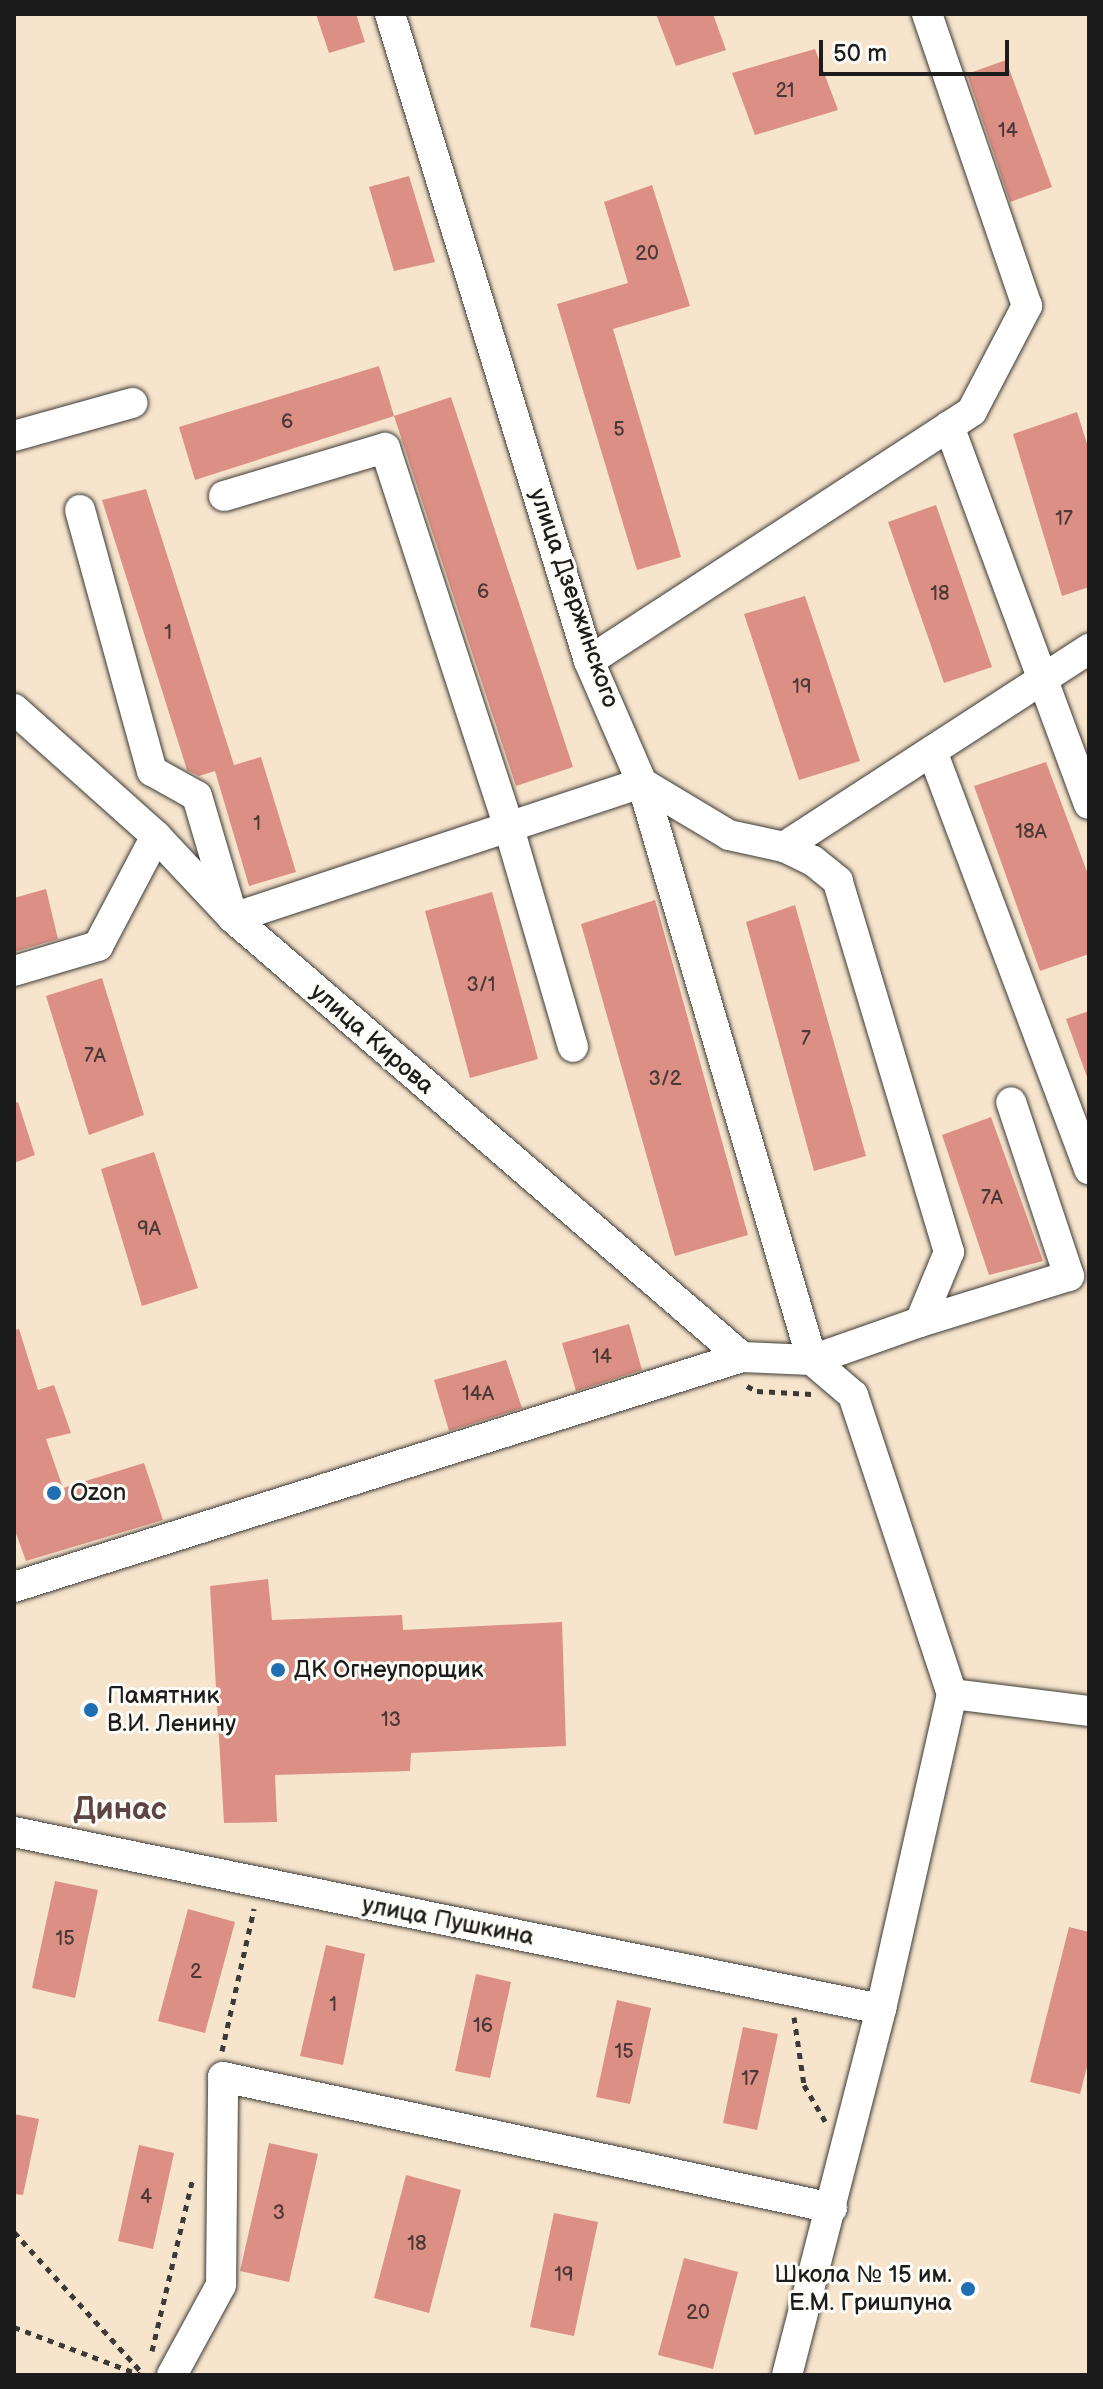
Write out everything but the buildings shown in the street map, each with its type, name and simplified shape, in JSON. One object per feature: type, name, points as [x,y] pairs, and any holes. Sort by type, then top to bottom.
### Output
[{"type":"street","name":"улица Дзержинского","points":[[390,14],[589,661],[642,783],[812,1360]]},
{"type":"street","points":[[589,661],[972,411],[1027,306],[927,14]]},
{"type":"street","points":[[14,436],[132,403]]},
{"type":"street","points":[[949,426],[1089,804]]},
{"type":"street","points":[[224,496],[385,448],[509,828],[573,1047]]},
{"type":"street","points":[[80,510],[152,771],[197,796],[233,918],[642,783],[729,835],[784,847],[813,861],[838,881],[949,1252],[920,1322]]},
{"type":"street","points":[[784,847],[1089,649]]},
{"type":"street","name":"улица Кирова","points":[[14,709],[156,836],[233,918],[742,1357]]},
{"type":"street","points":[[932,751],[1089,1169]]},
{"type":"street","points":[[14,971],[98,946],[156,836]]},
{"type":"street","points":[[14,1587],[742,1357],[812,1360],[920,1322],[1079,1274],[1011,1102]]},
{"type":"street","points":[[787,2375],[881,2009],[952,1694],[853,1395],[812,1360]]},
{"type":"street","points":[[952,1694],[1089,1711]]},
{"type":"street","name":"улица Пушкина","points":[[14,1832],[881,2009]]},
{"type":"street","points":[[172,2375],[221,2285],[223,2077],[832,2208]]},
{"type":"path","points":[[241,1900],[256,1903]]},
{"type":"path","points":[[792,2010],[804,2085],[830,2130]]},
{"type":"path","points":[[14,2232],[142,2375]]},
{"type":"path","points":[[14,2327],[142,2375]]},
{"type":"place","name":"Ozon","points":[[54,1493]]},
{"type":"place","name":"ДК Огнеупорщик","points":[[278,1670]]},
{"type":"place","name":"Памятник В.И. Ленину","points":[[91,1710]]},
{"type":"place","name":"Школа № 15 им. Е.М. Гришпуна","points":[[968,2289]]},
{"type":"district","name":"Динас","points":[[120,1810]]}]
